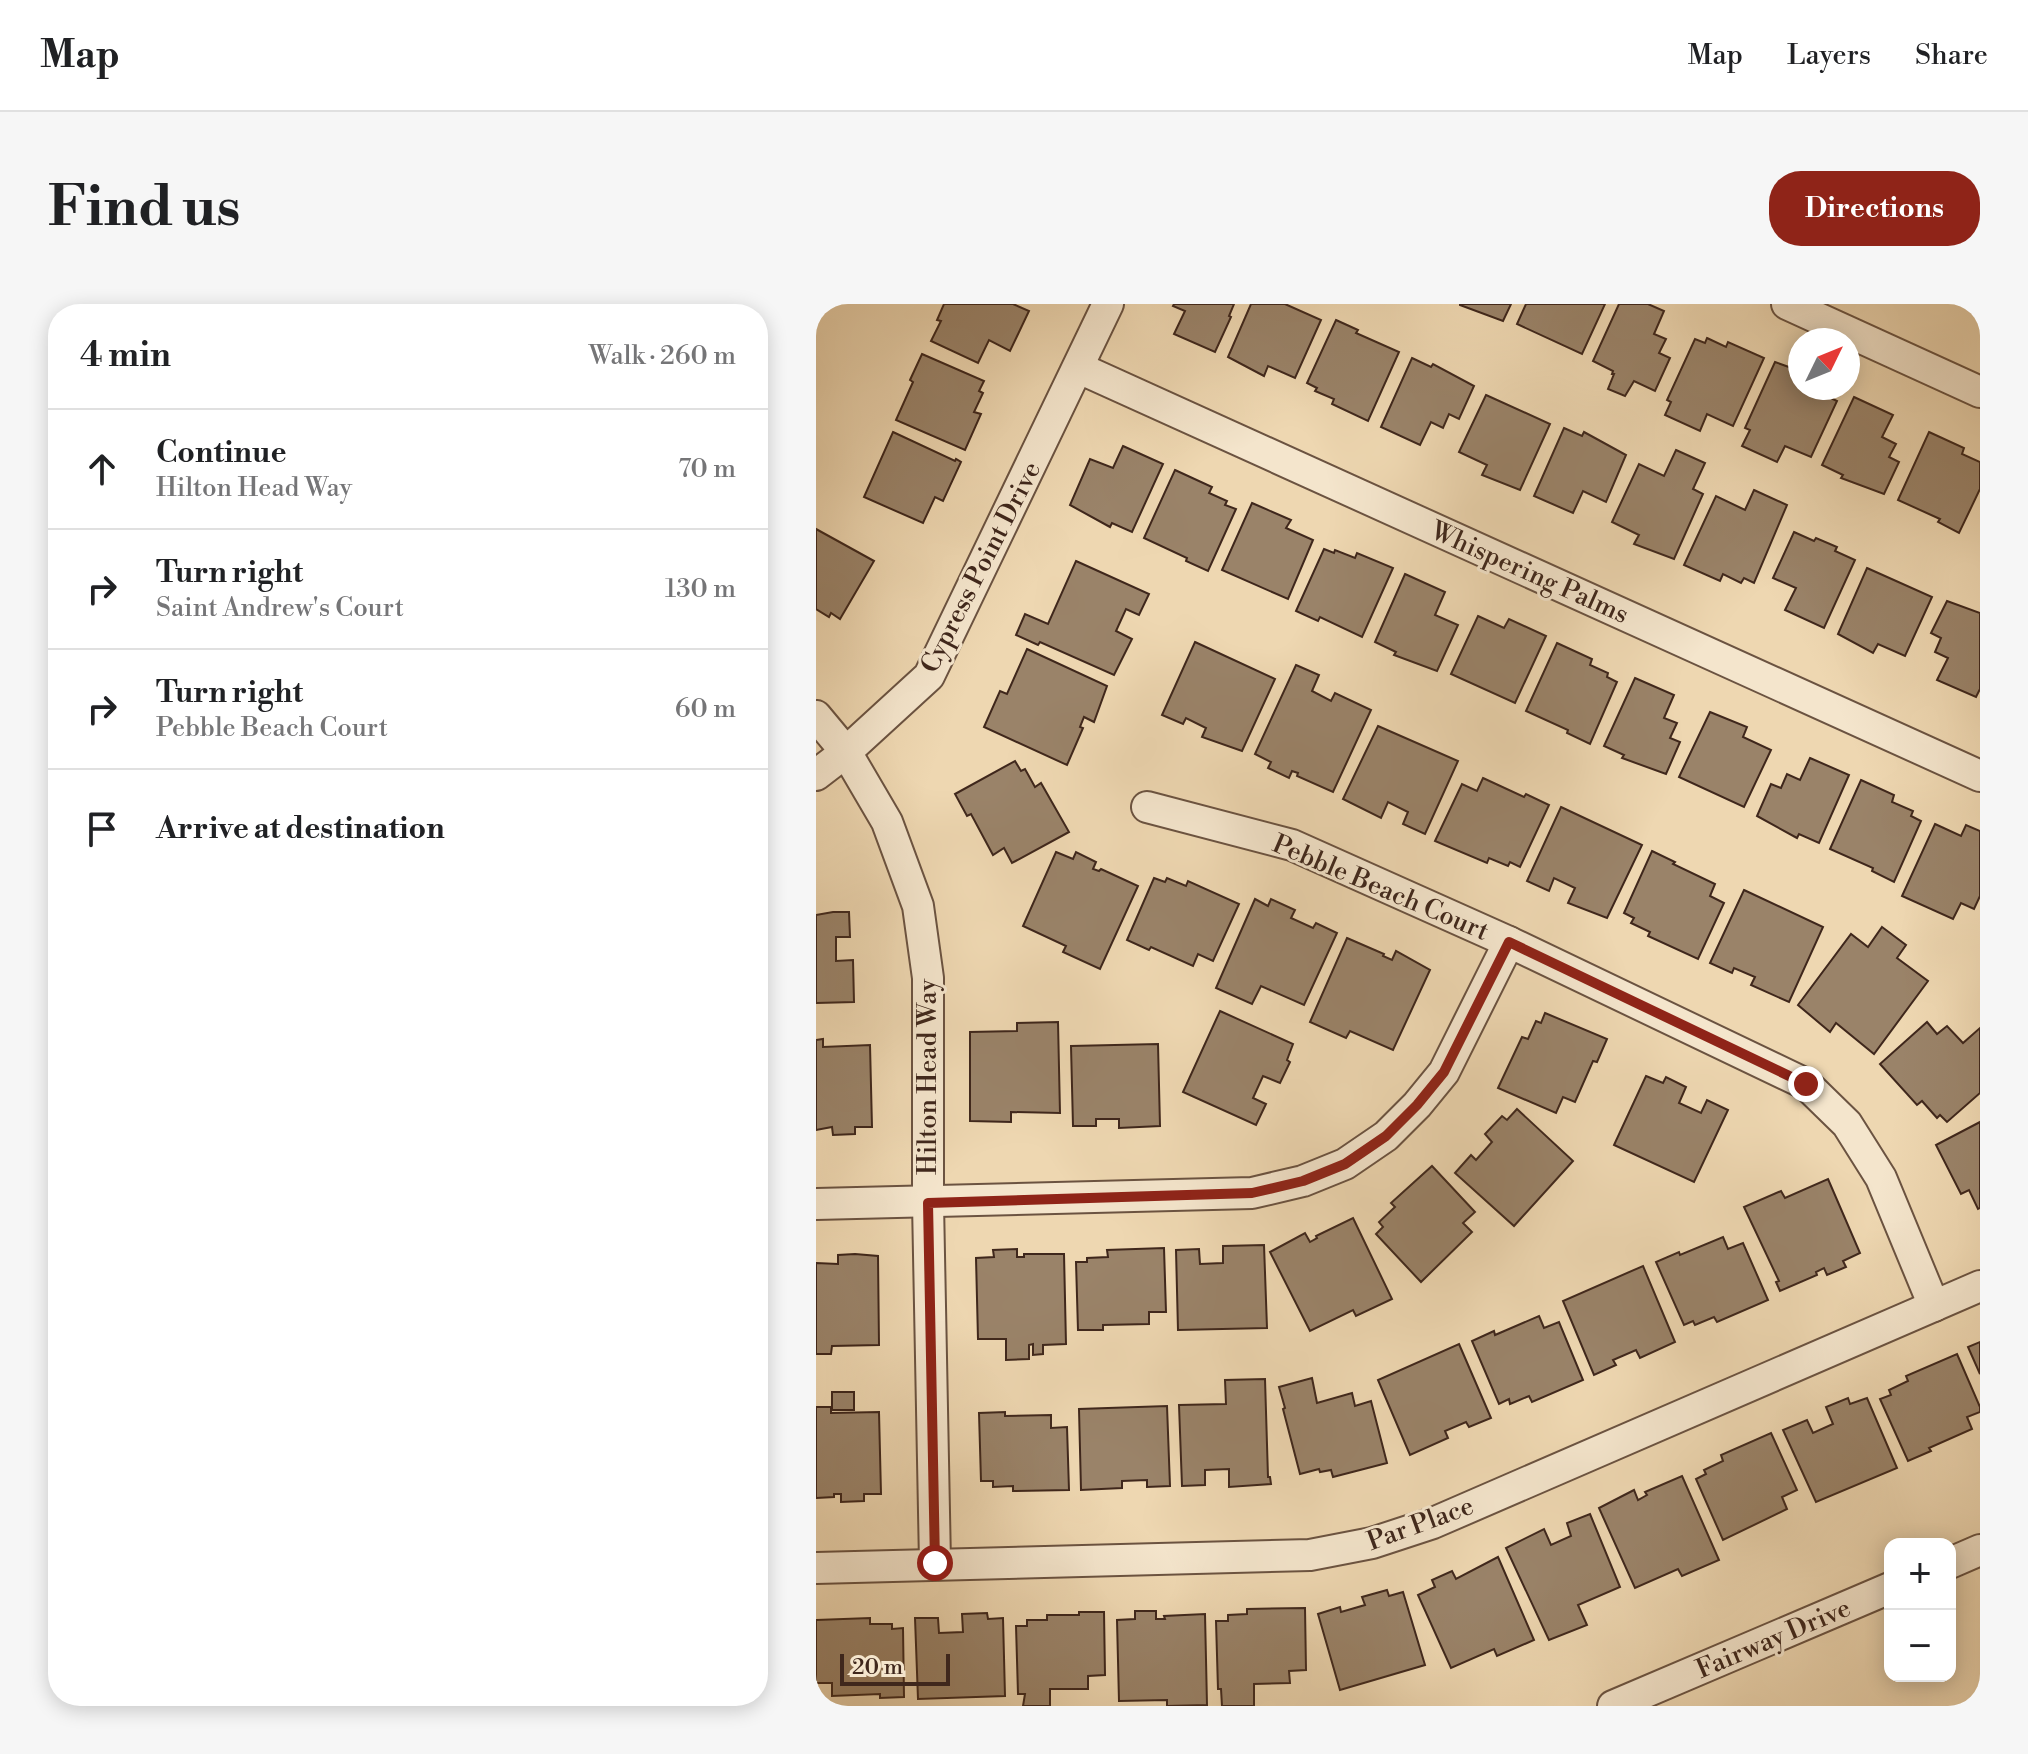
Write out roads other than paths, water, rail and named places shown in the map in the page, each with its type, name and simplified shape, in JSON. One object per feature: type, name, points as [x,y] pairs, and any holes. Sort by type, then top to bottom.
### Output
[{"type":"street","name":"Cypress Point Drive","points":[[816,775],[846,752],[929,676],[1108,304]]},
{"type":"street","points":[[1787,304],[1980,392]]},
{"type":"street","name":"Whispering Palms","points":[[1079,368],[1980,776]]},
{"type":"street","name":"Hilton Head Way","points":[[816,716],[846,752],[887,822],[918,906],[928,978],[928,1203],[935,1563]]},
{"type":"street","name":"Pebble Beach Court","points":[[1147,807],[1292,845],[1509,942],[1806,1084],[1847,1124],[1881,1178],[1934,1306]]},
{"type":"street","points":[[816,1204],[1252,1193],[1303,1181],[1345,1164],[1386,1136],[1417,1105],[1444,1072],[1509,942]]},
{"type":"street","name":"Par Place","points":[[816,1568],[1310,1555],[1372,1543],[1433,1523],[1980,1286]]},
{"type":"street","points":[[1956,1560],[1980,1550]]},
{"type":"street","name":"Fairway Drive","points":[[1613,1706],[1884,1591]]}]
